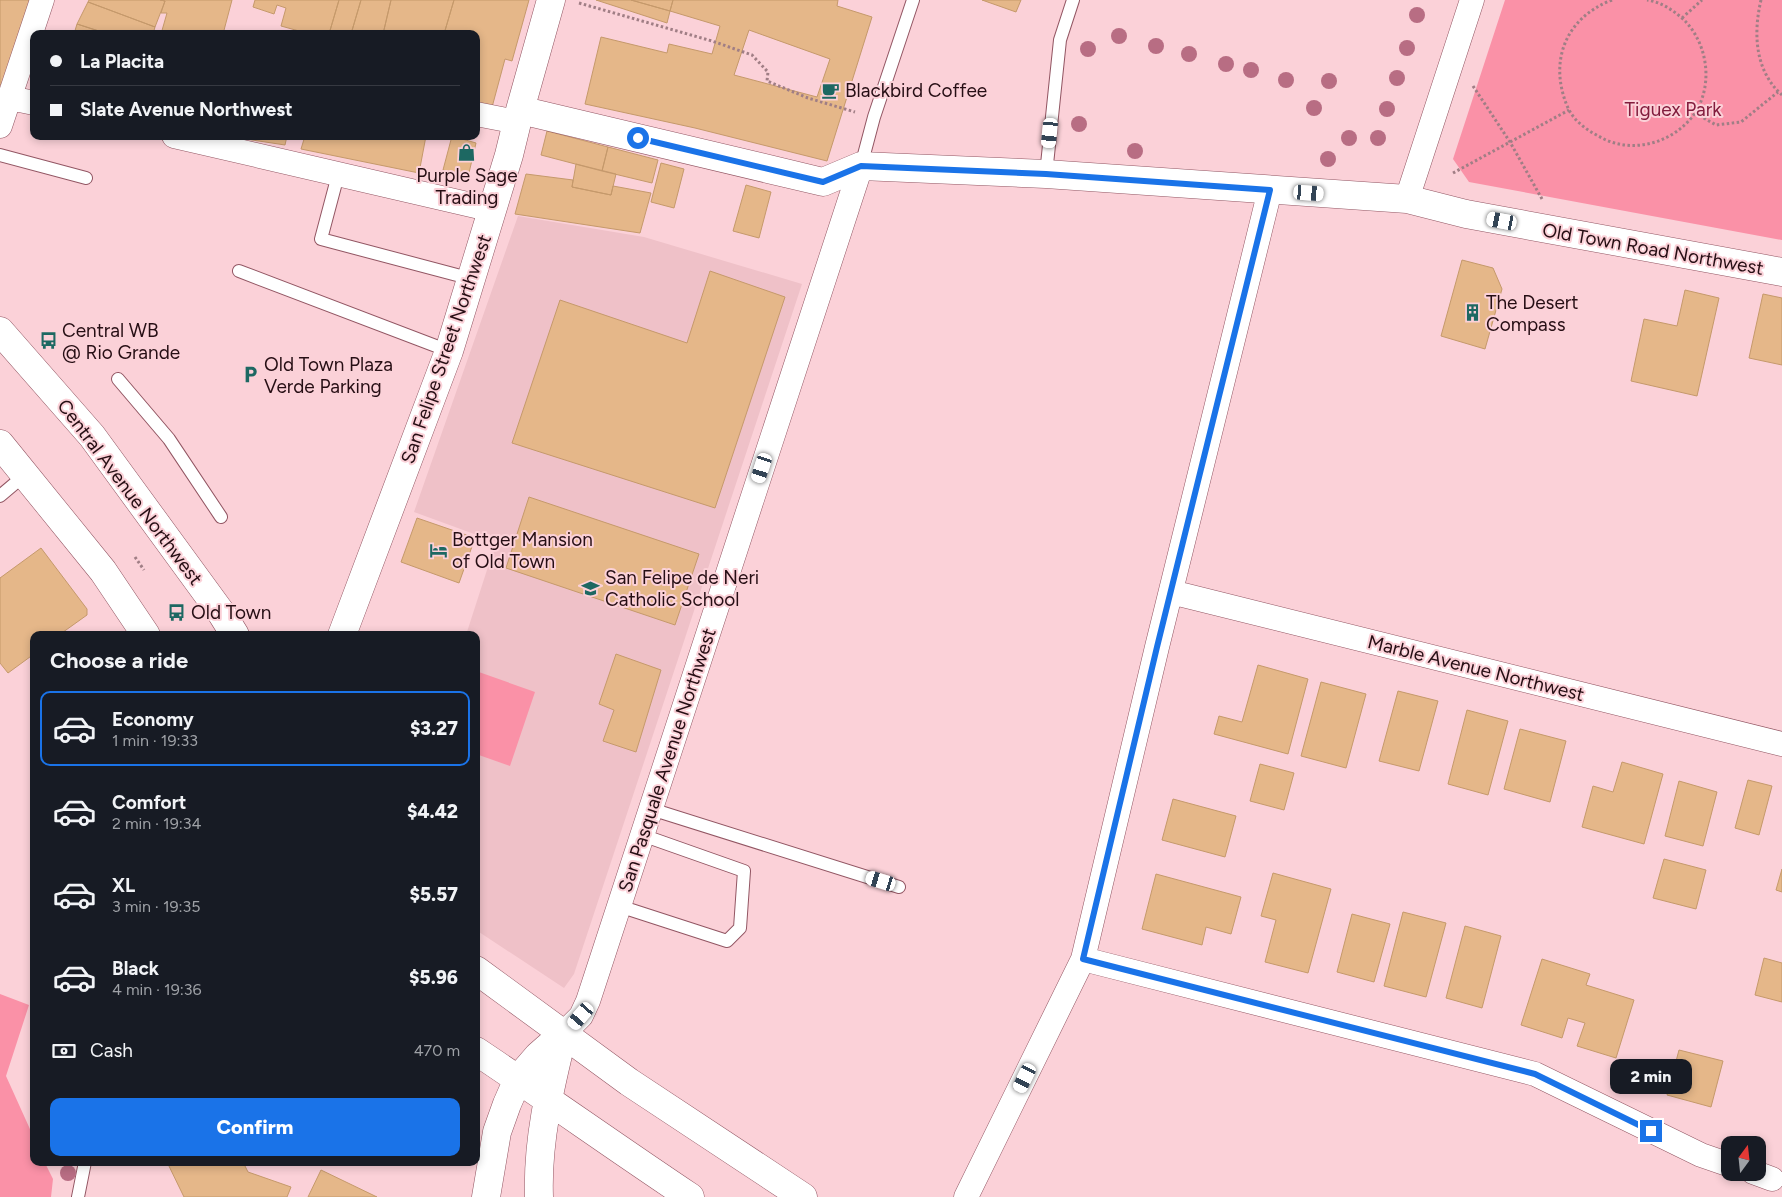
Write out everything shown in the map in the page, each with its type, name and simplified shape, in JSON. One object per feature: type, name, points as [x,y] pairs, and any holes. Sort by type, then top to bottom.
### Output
[{"type":"street","points":[[32,30],[42,0]]},
{"type":"street","points":[[1407,199],[1472,0]]},
{"type":"street","name":"San Felipe Street Northwest","points":[[344,631],[449,351],[493,210],[519,116],[562,1]]},
{"type":"street","points":[[0,126],[30,37]]},
{"type":"street","points":[[10,98],[30,102]]},
{"type":"street","points":[[480,114],[519,116]]},
{"type":"street","name":"Old Town Road Northwest","points":[[519,116],[823,182],[861,166],[1046,174],[1407,199],[1475,216],[1782,272]]},
{"type":"street","points":[[191,140],[493,210]]},
{"type":"street","name":"San Pasquale Avenue Northwest","points":[[563,1034],[581,1016],[588,1001],[861,166]]},
{"type":"street","points":[[966,1197],[1083,959],[1270,190]]},
{"type":"street","name":"Central Avenue Northwest","points":[[0,330],[92,436],[232,631]]},
{"type":"street","points":[[0,444],[103,572],[143,631]]},
{"type":"street","name":"Marble Avenue Northwest","points":[[1171,592],[1782,744]]},
{"type":"street","points":[[1083,959],[1535,1074],[1701,1155],[1721,1162]]},
{"type":"street","points":[[480,973],[644,1092],[803,1197]]},
{"type":"street","points":[[486,1197],[498,1132],[518,1079],[538,1056],[563,1034]]},
{"type":"street","points":[[539,1197],[541,1148],[547,1099],[563,1034]]},
{"type":"street","points":[[480,1054],[590,1131],[690,1197]]},
{"type":"lane","points":[[861,166],[874,118],[913,0]]},
{"type":"lane","points":[[1046,174],[1060,40],[1074,0]]},
{"type":"lane","points":[[0,155],[86,178]]},
{"type":"lane","points":[[338,175],[321,239],[472,279]]},
{"type":"lane","points":[[239,271],[449,351]]},
{"type":"lane","points":[[118,379],[169,439],[221,516]]},
{"type":"lane","points":[[0,496],[26,474]]},
{"type":"lane","points":[[651,809],[899,887]]},
{"type":"lane","points":[[619,906],[727,941],[740,928],[744,871],[642,835]]},
{"type":"lane","points":[[78,1197],[84,1166]]},
{"type":"path","points":[[1612,0],[1598,5],[1582,17],[1570,34],[1562,50],[1559,67],[1561,89],[1569,110],[1579,124],[1614,144],[1635,147],[1662,140],[1681,128],[1695,113],[1703,92],[1706,68],[1703,48],[1694,30],[1668,8],[1647,0]]},
{"type":"path","points":[[1682,18],[1702,0]]},
{"type":"path","points":[[1761,0],[1756,28],[1758,52],[1766,76],[1782,95]]},
{"type":"path","points":[[562,1],[712,41],[752,56],[768,72],[767,81],[808,98],[874,118]]},
{"type":"path","points":[[1473,86],[1510,142],[1544,204]]},
{"type":"path","points":[[1695,113],[1716,125],[1740,122],[1778,92]]},
{"type":"path","points":[[1453,173],[1569,110]]},
{"type":"path","points":[[135,557],[144,570]]},
{"type":"shaded area","name":"San Felipe de Neri Catholic School","points":[[518,216],[644,237],[802,284],[574,974],[564,988],[480,933],[480,631],[467,631],[496,542],[414,512]]},
{"type":"green space","name":"Tiguex Park","points":[[1505,0],[1782,0],[1782,240],[1469,182],[1453,159]]},
{"type":"green space","points":[[480,672],[535,692],[510,766],[480,755]]},
{"type":"green space","points":[[0,994],[29,1005],[6,1076],[30,1129],[30,1166],[46,1166],[53,1179],[51,1197],[0,1197]]},
{"type":"building","points":[[0,0],[31,0],[4,84],[0,85]]},
{"type":"building","points":[[89,0],[165,1],[155,27],[88,2]]},
{"type":"building","points":[[160,0],[232,0],[224,30],[162,30],[167,13],[161,13],[165,1]]},
{"type":"building","points":[[255,0],[339,0],[330,30],[295,30],[281,26],[286,8],[277,5],[274,14],[253,7]]},
{"type":"building","points":[[339,0],[361,0],[352,30],[330,30]]},
{"type":"building","points":[[361,0],[391,0],[384,30],[352,30]]},
{"type":"building","points":[[391,0],[454,0],[445,30],[384,30]]},
{"type":"building","points":[[454,0],[529,0],[512,61],[505,59],[491,111],[480,108],[480,30],[445,30]]},
{"type":"building","points":[[596,0],[631,0],[670,11],[667,23]]},
{"type":"building","points":[[631,0],[673,0],[670,11]]},
{"type":"building","points":[[673,0],[838,0],[837,6],[872,17],[827,161],[695,128],[585,104],[601,37],[667,53],[669,44],[712,54],[720,26],[670,11]],"holes":[[[749,30],[830,59],[817,97],[734,75]]]},
{"type":"building","points":[[982,0],[1021,0],[1016,12]]},
{"type":"building","points":[[88,2],[155,27],[154,30],[96,30],[77,24]]},
{"type":"building","points":[[77,24],[96,30],[75,30]]},
{"type":"building","points":[[547,131],[608,147],[602,171],[541,155]]},
{"type":"building","points":[[252,140],[286,140],[285,145]]},
{"type":"building","points":[[304,140],[425,140],[419,173],[301,149]]},
{"type":"building","points":[[451,140],[466,140],[476,143],[468,177],[443,170]]},
{"type":"building","points":[[608,147],[658,160],[652,183],[602,171]]},
{"type":"building","points":[[661,163],[684,169],[674,208],[651,202]]},
{"type":"building","points":[[576,164],[616,174],[611,195],[572,187]]},
{"type":"building","points":[[526,174],[573,180],[572,187],[611,195],[613,186],[651,193],[640,233],[515,214]]},
{"type":"building","points":[[746,185],[771,192],[759,238],[733,231]]},
{"type":"building","name":"The Desert Compass","points":[[1462,260],[1493,268],[1502,289],[1485,349],[1441,336]]},
{"type":"building","points":[[710,271],[785,297],[715,508],[512,443],[560,300],[687,343]]},
{"type":"building","points":[[1685,290],[1719,298],[1697,396],[1631,381],[1644,319],[1677,326]]},
{"type":"building","points":[[1763,294],[1782,298],[1782,365],[1749,358]]},
{"type":"building","points":[[529,497],[699,554],[675,625],[506,568]]},
{"type":"building","name":"Bottger Mansion of Old Town","points":[[417,518],[475,538],[459,583],[401,562]]},
{"type":"building","points":[[41,548],[87,609],[87,615],[65,631],[30,631],[30,657],[8,673],[0,663],[0,578]]},
{"type":"building","points":[[616,654],[661,670],[636,752],[603,741],[614,710],[599,704]]},
{"type":"building","points":[[1258,665],[1308,679],[1288,754],[1214,734],[1219,716],[1242,722]]},
{"type":"building","points":[[1321,682],[1366,694],[1346,768],[1301,756]]},
{"type":"building","points":[[1398,691],[1438,701],[1419,771],[1379,761]]},
{"type":"building","points":[[1467,710],[1508,721],[1488,795],[1448,784]]},
{"type":"building","points":[[1520,729],[1566,741],[1550,802],[1504,789]]},
{"type":"building","points":[[1622,762],[1663,774],[1644,844],[1582,827],[1593,786],[1613,792]]},
{"type":"building","points":[[1260,764],[1294,773],[1284,810],[1250,801]]},
{"type":"building","points":[[1748,780],[1772,786],[1759,835],[1735,828]]},
{"type":"building","points":[[1679,781],[1717,792],[1703,846],[1665,836]]},
{"type":"building","points":[[1173,799],[1236,816],[1225,857],[1162,840]]},
{"type":"building","points":[[1664,859],[1706,870],[1696,909],[1653,898]]},
{"type":"building","points":[[1782,869],[1782,892],[1776,890]]},
{"type":"building","points":[[1273,873],[1331,889],[1308,973],[1265,962],[1276,920],[1261,916]]},
{"type":"building","points":[[1156,874],[1241,897],[1231,934],[1206,927],[1202,945],[1142,929]]},
{"type":"building","points":[[1403,912],[1446,923],[1426,997],[1384,986]]},
{"type":"building","points":[[1352,914],[1390,924],[1374,982],[1337,972]]},
{"type":"building","points":[[1465,926],[1501,936],[1482,1008],[1446,998]]},
{"type":"building","points":[[1764,958],[1782,963],[1782,1002],[1755,995]]},
{"type":"building","points":[[1542,959],[1590,974],[1586,985],[1634,1000],[1616,1058],[1577,1046],[1585,1023],[1568,1018],[1562,1038],[1521,1025]]},
{"type":"building","points":[[1679,1050],[1723,1061],[1711,1107],[1667,1095]]},
{"type":"building","points":[[169,1166],[245,1166],[248,1172],[291,1187],[287,1197],[184,1197]]},
{"type":"building","points":[[321,1170],[377,1197],[308,1197]]},
{"type":"place","name":"Blackbird Coffee","points":[[831,90]]},
{"type":"place","name":"Purple Sage Trading","points":[[467,152]]},
{"type":"place","name":"The Desert Compass","points":[[1472,313]]},
{"type":"place","name":"Central WB @ Rio Grande","points":[[48,341]]},
{"type":"place","name":"Old Town Plaza Verde Parking","points":[[250,375]]},
{"type":"place","name":"Bottger Mansion of Old Town","points":[[438,550]]},
{"type":"place","name":"San Felipe de Neri Catholic School","points":[[591,588]]},
{"type":"place","name":"Old Town","points":[[177,612]]},
{"type":"route","points":[[638,138],[823,182],[861,166],[1046,174],[1270,190],[1157,647],[1083,959],[1535,1074],[1651,1131]]}]
